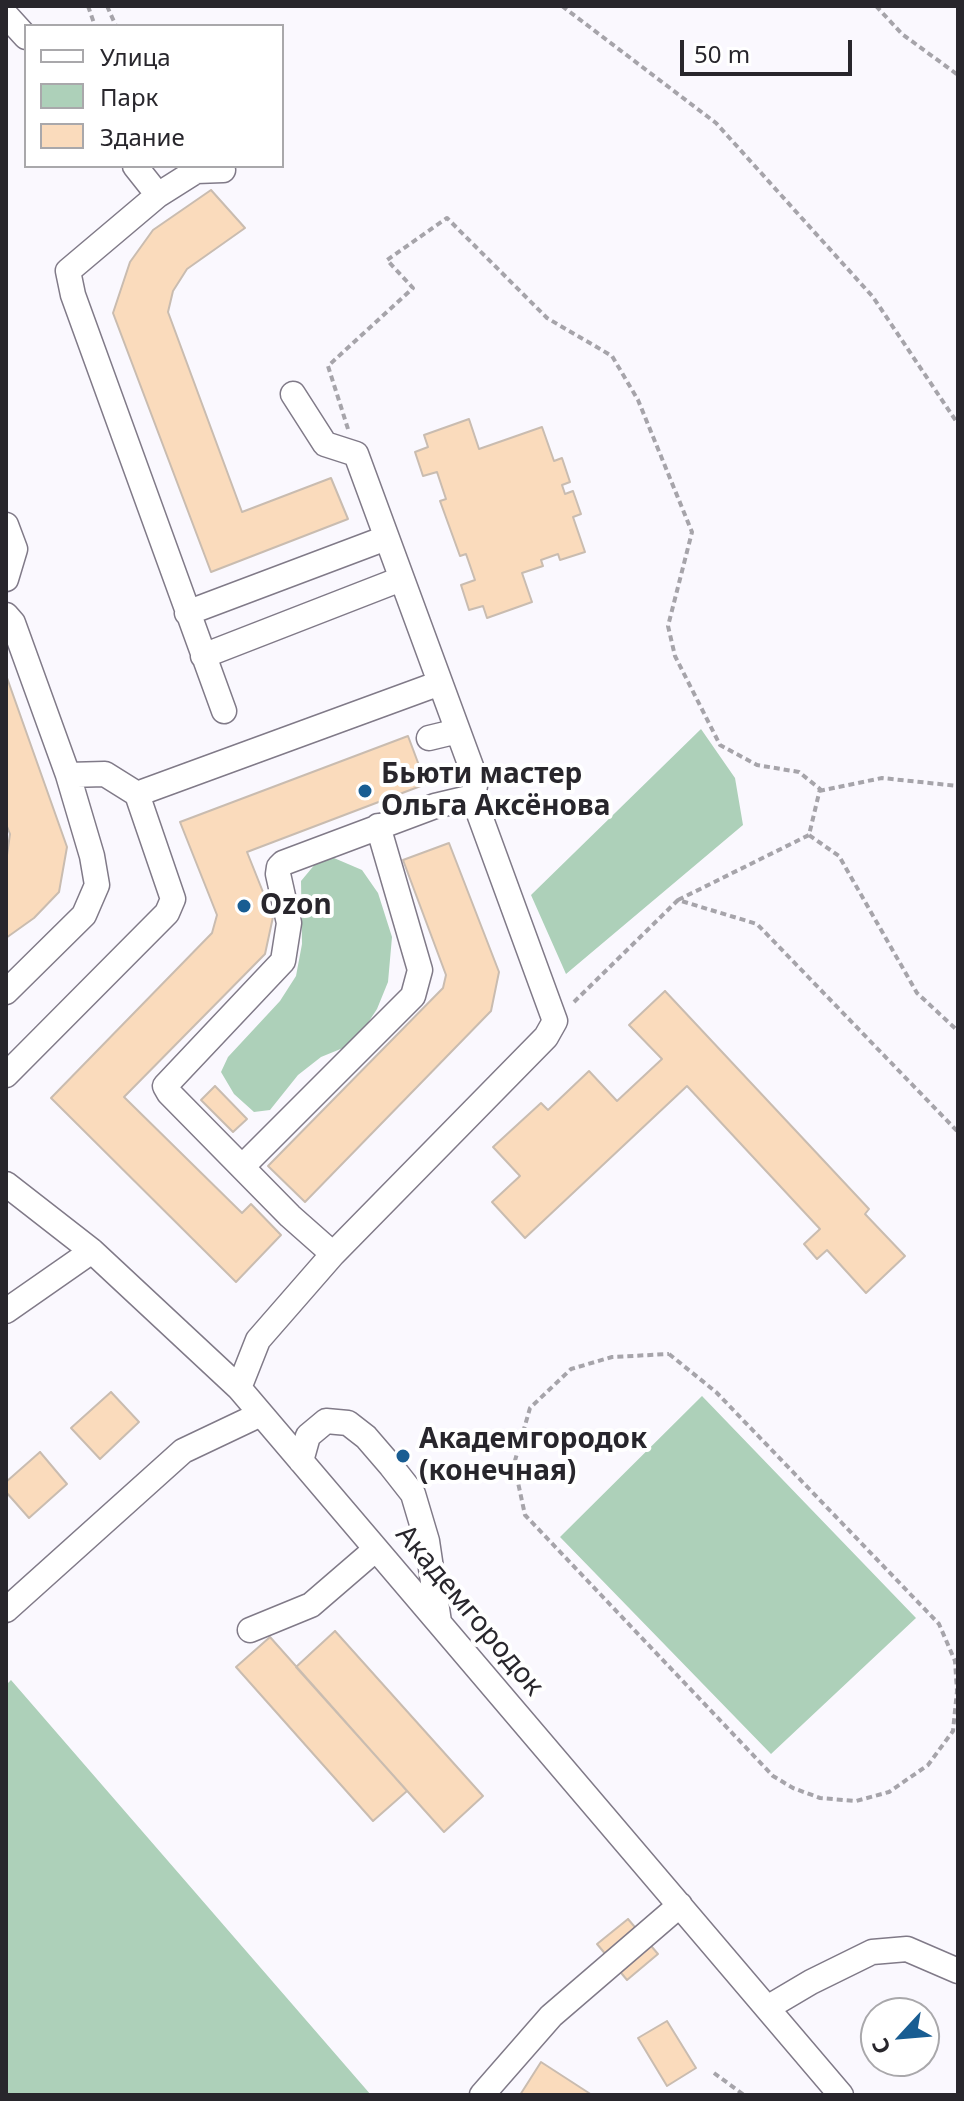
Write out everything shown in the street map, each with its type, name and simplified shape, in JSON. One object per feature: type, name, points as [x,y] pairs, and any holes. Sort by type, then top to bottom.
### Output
[{"type":"street","points":[[6,15],[24,35]]},
{"type":"street","points":[[137,168],[158,195]]},
{"type":"street","points":[[223,170],[196,171],[158,195],[68,271],[73,295],[224,711]]},
{"type":"street","points":[[239,1388],[258,1340],[333,1254],[546,1037],[555,1021],[473,797],[476,780],[356,454],[325,444],[293,394]]},
{"type":"street","points":[[6,525],[15,549],[6,579]]},
{"type":"street","points":[[187,613],[386,538]]},
{"type":"street","points":[[203,656],[401,579]]},
{"type":"street","points":[[6,615],[13,623],[68,775],[92,856],[97,885],[84,915],[6,992]]},
{"type":"street","points":[[137,794],[440,683]]},
{"type":"street","points":[[429,738],[458,731]]},
{"type":"street","points":[[6,1075],[167,913],[173,899],[137,794],[105,774],[68,775]]},
{"type":"street","points":[[333,1254],[290,1216],[165,1086],[283,961],[289,923],[279,867],[283,863],[435,806],[473,797]]},
{"type":"street","points":[[242,1167],[413,996],[420,970],[378,826]]},
{"type":"street","name":"Академгородок","points":[[6,1184],[92,1251],[239,1388],[841,2095]]},
{"type":"street","points":[[6,1311],[92,1251]]},
{"type":"street","points":[[6,1610],[183,1451],[261,1414]]},
{"type":"street","points":[[301,1461],[308,1436],[326,1421],[348,1423],[383,1456],[413,1494],[427,1541],[439,1622]]},
{"type":"street","points":[[250,1630],[311,1605],[376,1549]]},
{"type":"street","points":[[482,2095],[551,2016],[680,1905]]},
{"type":"street","points":[[767,2008],[872,1952],[907,1949],[958,1971]]},
{"type":"path","points":[[562,6],[716,123],[873,297],[958,424]]},
{"type":"path","points":[[876,6],[902,34],[958,75]]},
{"type":"path","points":[[356,454],[328,366],[413,288],[387,260],[447,218],[547,318],[612,356],[638,400],[692,532],[668,626],[675,656],[720,745],[757,765],[799,772],[820,789],[882,778],[958,786]]},
{"type":"path","points":[[809,835],[820,789]]},
{"type":"path","points":[[555,1021],[678,900],[809,835]]},
{"type":"path","points":[[809,835],[839,856],[917,993],[958,1031]]},
{"type":"path","points":[[678,900],[757,924],[958,1132]]},
{"type":"path","points":[[669,1354],[716,1392],[939,1624],[955,1661],[957,1691],[953,1731],[928,1765],[889,1792],[856,1801],[820,1798],[773,1776],[525,1515],[514,1464],[530,1408],[571,1369],[612,1357],[669,1354]]},
{"type":"path","points":[[714,2073],[744,2095]]},
{"type":"green space","points":[[701,729],[735,778],[743,825],[566,974],[531,895]]},
{"type":"green space","points":[[334,858],[362,870],[378,893],[392,937],[388,982],[377,1009],[362,1032],[343,1048],[321,1057],[298,1075],[270,1110],[254,1112],[234,1094],[221,1072],[228,1057],[280,1001],[296,976],[302,944],[301,881],[316,863]]},
{"type":"green space","points":[[702,1396],[916,1618],[771,1754],[560,1537]]},
{"type":"green space","points":[[11,1680],[371,2095],[6,2095],[6,1685]]},
{"type":"building","points":[[211,190],[245,228],[187,269],[173,291],[168,312],[242,512],[331,478],[348,519],[211,572],[113,313],[130,262],[153,230]]},
{"type":"building","points":[[469,419],[479,449],[542,427],[554,461],[562,458],[570,482],[562,485],[565,494],[573,491],[581,514],[573,517],[585,552],[560,560],[558,554],[541,560],[543,566],[522,573],[532,602],[487,618],[483,606],[469,610],[461,585],[475,580],[466,554],[460,556],[440,501],[446,499],[437,472],[423,476],[415,452],[428,447],[424,435]]},
{"type":"building","points":[[6,675],[67,847],[59,892],[34,918],[6,938],[6,862],[10,834],[6,824]]},
{"type":"building","points":[[408,736],[426,784],[247,852],[273,917],[265,954],[124,1097],[242,1213],[251,1204],[281,1235],[236,1282],[51,1098],[212,933],[217,915],[180,822]]},
{"type":"building","points":[[449,843],[499,972],[491,1011],[305,1202],[268,1166],[443,988],[446,975],[403,860]]},
{"type":"building","points":[[665,991],[869,1209],[865,1214],[905,1256],[866,1293],[827,1250],[817,1259],[804,1244],[820,1229],[687,1086],[525,1238],[492,1202],[520,1176],[493,1147],[541,1103],[548,1110],[589,1071],[617,1101],[662,1059],[629,1025]]},
{"type":"building","points":[[215,1086],[247,1119],[233,1132],[201,1100]]},
{"type":"building","points":[[111,1392],[139,1422],[100,1459],[71,1428]]},
{"type":"building","points":[[40,1452],[67,1484],[29,1518],[6,1492],[6,1482]]},
{"type":"building","points":[[335,1631],[483,1796],[444,1832],[296,1667]]},
{"type":"building","points":[[270,1637],[407,1791],[373,1821],[236,1667]]},
{"type":"building","points":[[628,1919],[658,1954],[627,1980],[597,1944]]},
{"type":"building","points":[[667,2021],[696,2068],[667,2086],[638,2038]]},
{"type":"building","points":[[541,2062],[592,2095],[520,2095]]},
{"type":"place","name":"Бьюти мастер Oльга Аксёнова","points":[[365,791]]},
{"type":"place","name":"Ozon","points":[[244,906]]},
{"type":"place","name":"Академгородок (конечная)","points":[[403,1456]]}]
